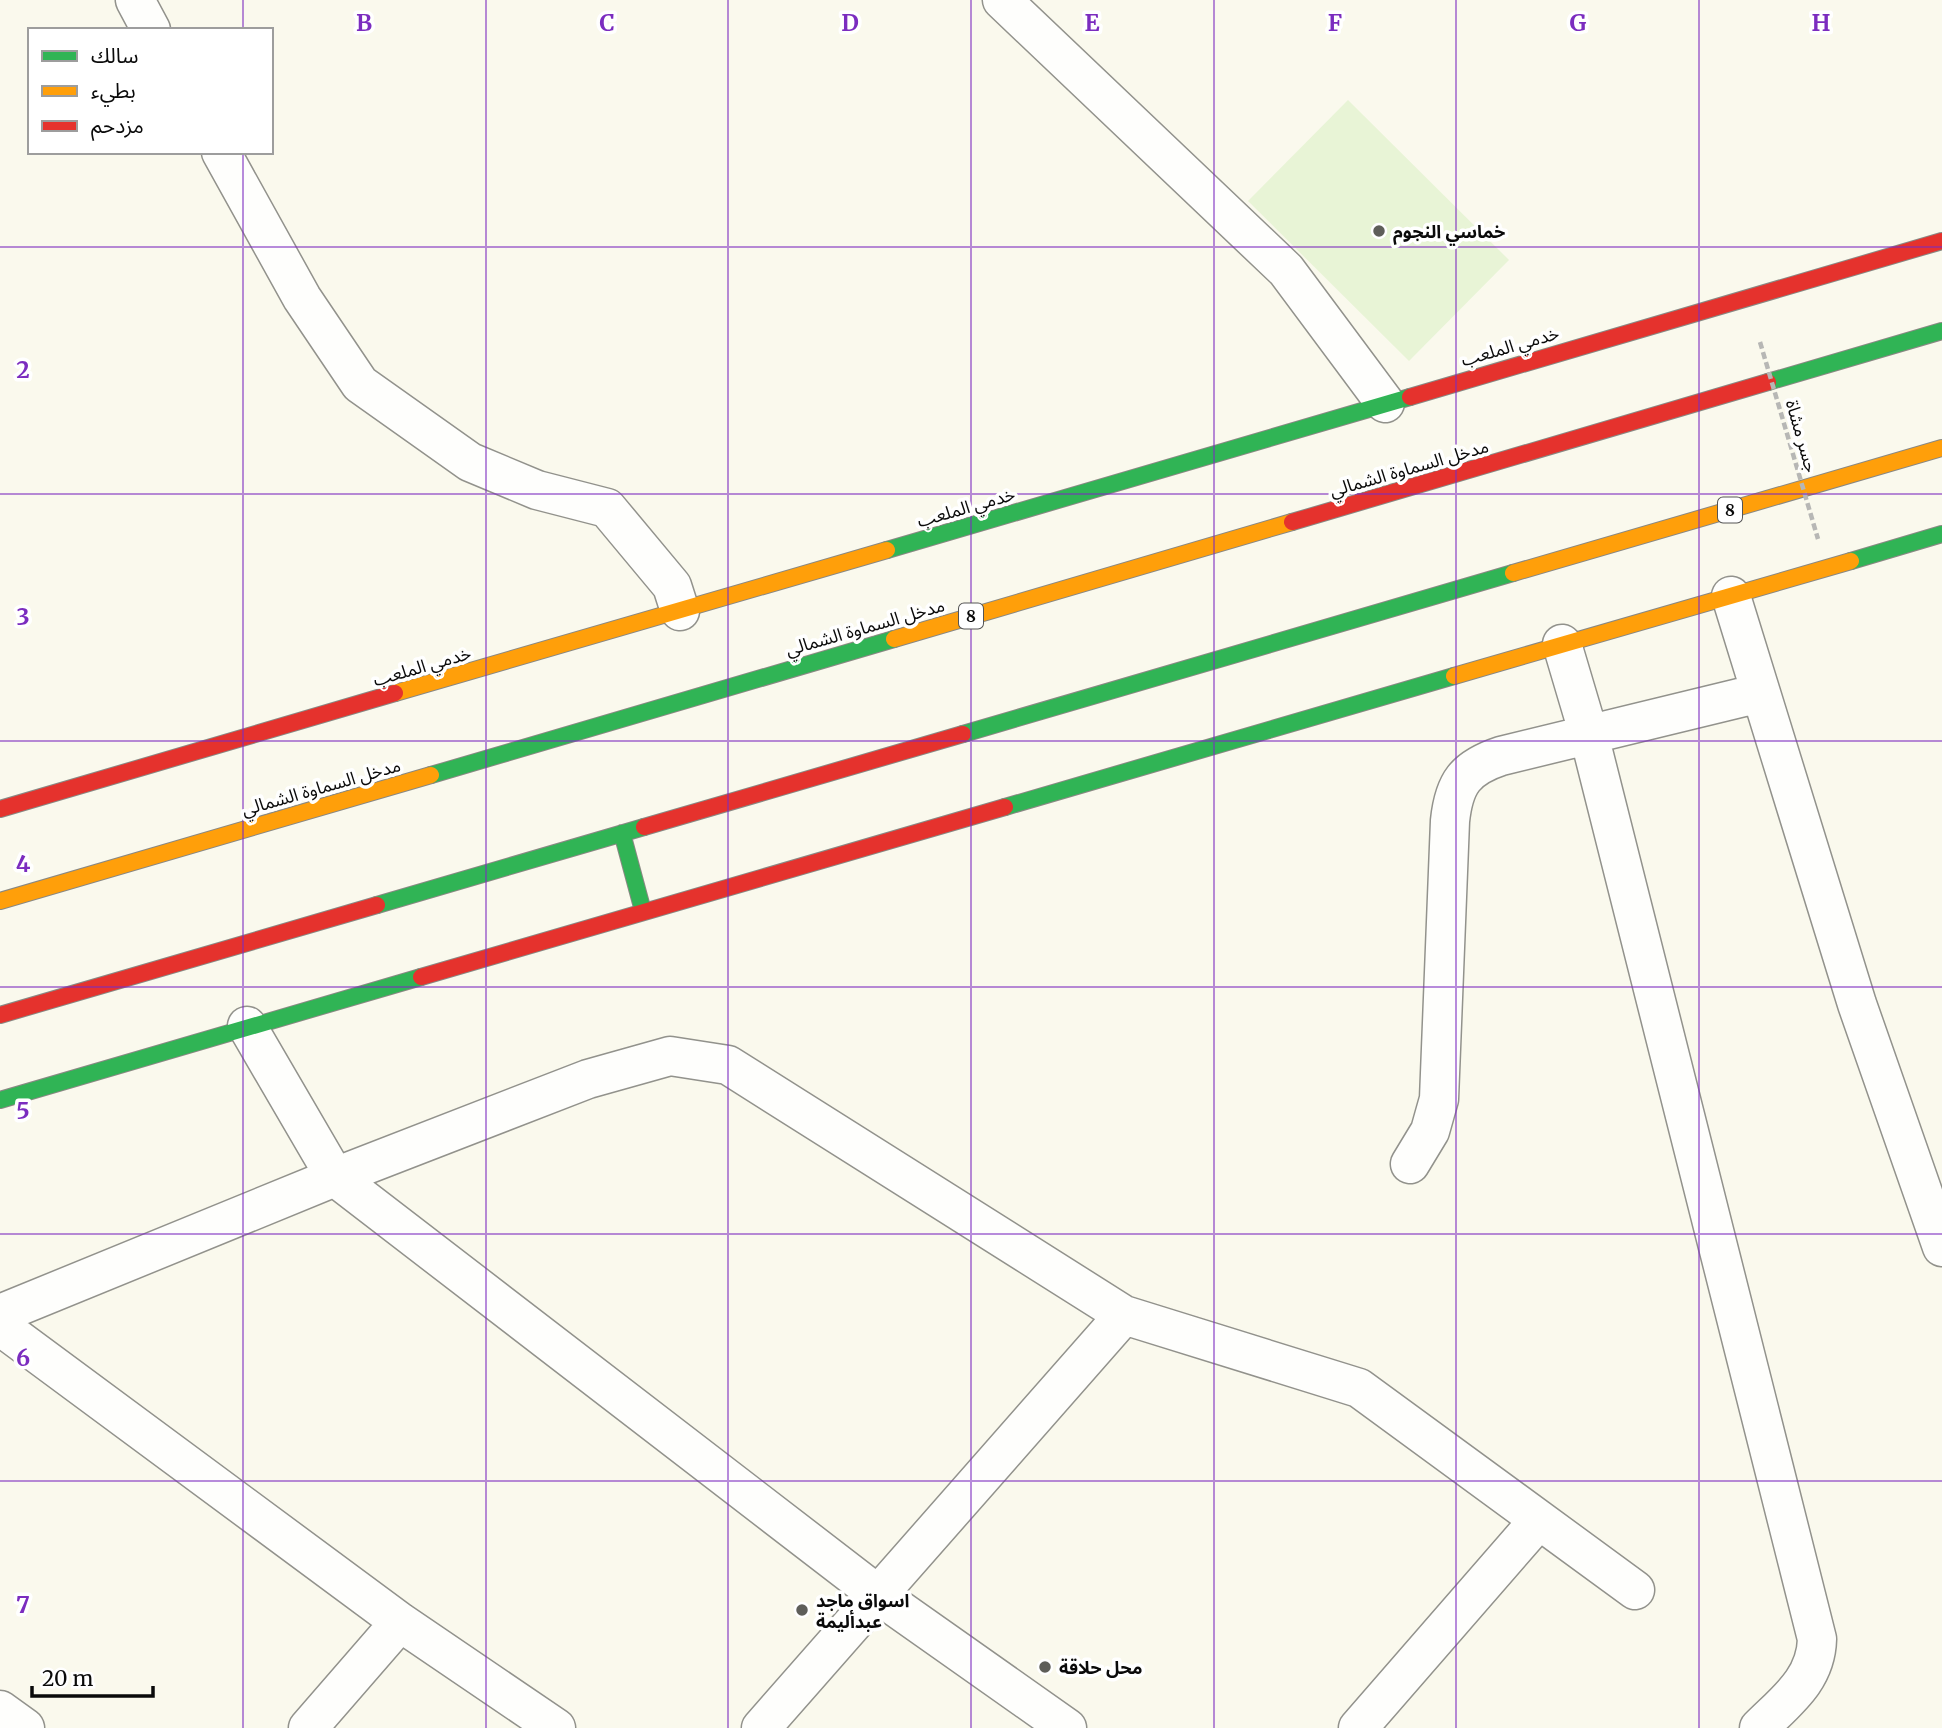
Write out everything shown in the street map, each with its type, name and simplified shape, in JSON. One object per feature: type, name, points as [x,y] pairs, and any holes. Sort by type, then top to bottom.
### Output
[{"type":"main road","name":"خدمي الملعب","points":[[0,809],[1942,241]]},
{"type":"main road","name":"مدخل السماوة الشمالي","points":[[0,901],[1942,331]]},
{"type":"main road","name":"8","points":[[0,1015],[1942,449]]},
{"type":"main road","points":[[0,1100],[1942,534]]},
{"type":"main road","points":[[622,833],[643,911]]},
{"type":"street","points":[[135,0],[150,28]]},
{"type":"street","points":[[1002,0],[1286,270],[1385,403]]},
{"type":"street","points":[[222,154],[302,298],[360,384],[470,462],[537,491],[607,508],[672,586],[680,611]]},
{"type":"street","points":[[1731,596],[1857,1004],[1942,1247]]},
{"type":"street","points":[[1562,644],[1590,735],[1817,1639],[1813,1669],[1805,1682],[1759,1728]]},
{"type":"street","points":[[1410,1164],[1430,1131],[1439,1099],[1452,798],[1462,778],[1480,763],[1760,693]]},
{"type":"street","points":[[247,1026],[335,1177],[877,1594],[1067,1728]]},
{"type":"street","points":[[0,1314],[335,1177],[588,1079],[670,1056],[728,1065],[1124,1315],[1359,1388],[1635,1590]]},
{"type":"street","points":[[761,1728],[1124,1315]]},
{"type":"street","points":[[0,1326],[400,1622],[556,1728]]},
{"type":"street","points":[[1358,1728],[1538,1521]]},
{"type":"street","points":[[308,1728],[400,1622]]},
{"type":"path","name":"جسر مشاة","points":[[1760,342],[1818,539]]},
{"type":"green space","name":"خماسي النجوم","points":[[1348,100],[1509,260],[1409,361],[1248,201]]},
{"type":"traffic: fast","points":[[1768,382],[1942,331]]},
{"type":"traffic: fast","points":[[887,550],[1410,397]]},
{"type":"traffic: fast","points":[[1851,561],[1942,534]]},
{"type":"traffic: fast","points":[[963,734],[1513,573]]},
{"type":"traffic: fast","points":[[431,775],[894,639]]},
{"type":"traffic: fast","points":[[1005,807],[1454,676]]},
{"type":"traffic: fast","points":[[377,905],[644,827]]},
{"type":"traffic: fast","points":[[622,833],[643,911]]},
{"type":"traffic: fast","points":[[0,1100],[421,977]]},
{"type":"traffic: slow","points":[[1513,573],[1942,448]]},
{"type":"traffic: slow","points":[[894,639],[1292,522]]},
{"type":"traffic: slow","points":[[395,693],[887,550]]},
{"type":"traffic: slow","points":[[1454,676],[1851,561]]},
{"type":"traffic: slow","points":[[0,901],[431,775]]},
{"type":"traffic: jam","points":[[1410,397],[1942,241]]},
{"type":"traffic: jam","points":[[1292,522],[1768,382]]},
{"type":"traffic: jam","points":[[0,809],[395,693]]},
{"type":"traffic: jam","points":[[644,827],[963,734]]},
{"type":"traffic: jam","points":[[421,977],[1005,807]]},
{"type":"traffic: jam","points":[[0,1015],[377,905]]},
{"type":"place","name":"خماسي النجوم","points":[[1379,231]]},
{"type":"place","name":"اسواق ماجد عبدأليمة","points":[[802,1610]]},
{"type":"place","name":"محل حلاقة","points":[[1045,1667]]}]
